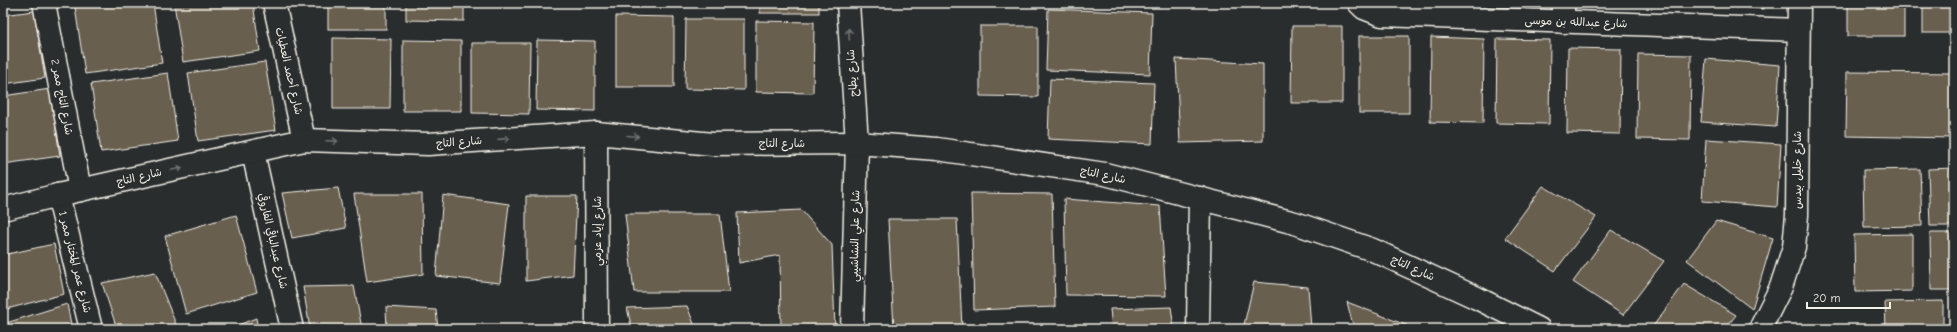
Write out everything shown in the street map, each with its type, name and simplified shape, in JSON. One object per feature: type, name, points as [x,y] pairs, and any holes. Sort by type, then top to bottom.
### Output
[{"type":"street","name":"شارع التاج ممر 2","points":[[44,3],[80,190]]},
{"type":"street","name":"شارع أحمد العطيات","points":[[274,3],[304,140]]},
{"type":"street","name":"شارع يطاح","points":[[848,3],[857,143]]},
{"type":"street","name":"شارع عبدالله بن موسى","points":[[1359,3],[1364,8],[1382,15],[1563,12],[1798,30]]},
{"type":"street","name":"شارع خليل بيدس","points":[[1760,329],[1780,287],[1794,247],[1797,215],[1799,3]]},
{"type":"street","name":"شارع التاج","points":[[3,209],[58,195],[304,140],[428,144],[596,133],[713,144],[857,143],[937,149],[1105,174],[1295,223],[1373,250],[1477,298],[1539,329]]},
{"type":"street","name":"شارع إياد عزمي","points":[[596,133],[597,329]]},
{"type":"street","name":"شارع علي النشاشيبي","points":[[852,329],[857,143]]},
{"type":"street","name":"شارع عبدالباقي الفاروقي","points":[[253,152],[292,329]]},
{"type":"street","name":"شارع عمر المختار ممر 1","points":[[58,195],[91,329]]},
{"type":"street","points":[[1198,329],[1200,198]]},
{"type":"building","points":[[100,3],[153,3],[162,63],[85,74],[75,7]]},
{"type":"building","points":[[174,3],[253,3],[260,51],[183,62]]},
{"type":"building","points":[[328,3],[386,3],[386,29],[328,29]]},
{"type":"building","points":[[406,3],[464,3],[464,21],[406,20]]},
{"type":"building","points":[[760,3],[819,3],[819,13],[760,13]]},
{"type":"building","points":[[1309,3],[1309,4],[1258,4]]},
{"type":"building","points":[[1688,3],[1763,3],[1763,9]]},
{"type":"building","points":[[1848,3],[1904,3],[1904,36],[1848,36]]},
{"type":"building","points":[[1923,3],[1954,3],[1954,33],[1923,33]]},
{"type":"building","points":[[1048,9],[1152,13],[1150,74],[1046,70]]},
{"type":"building","points":[[34,11],[45,78],[3,84],[3,15]]},
{"type":"building","points":[[616,16],[674,17],[674,87],[616,87]]},
{"type":"building","points":[[686,19],[744,19],[744,90],[685,89]]},
{"type":"building","points":[[756,21],[814,22],[813,93],[756,92]]},
{"type":"building","points":[[980,26],[1038,26],[1038,97],[980,96]]},
{"type":"building","points":[[1292,26],[1342,26],[1342,103],[1291,103]]},
{"type":"building","points":[[1359,36],[1409,36],[1409,113],[1359,113]]},
{"type":"building","points":[[1431,37],[1484,39],[1483,123],[1430,122]]},
{"type":"building","points":[[333,38],[391,39],[390,109],[333,109]]},
{"type":"building","points":[[1497,39],[1550,40],[1549,124],[1496,123]]},
{"type":"building","points":[[403,40],[461,41],[461,111],[403,111]]},
{"type":"building","points":[[537,40],[595,41],[595,111],[536,110]]},
{"type":"building","points":[[472,43],[530,43],[529,114],[472,113]]},
{"type":"building","points":[[1568,48],[1621,49],[1620,134],[1567,133]]},
{"type":"building","points":[[1638,54],[1691,55],[1690,140],[1637,139]]},
{"type":"building","points":[[1176,59],[1263,64],[1263,141],[1180,143]]},
{"type":"building","points":[[1706,59],[1780,65],[1776,127],[1701,122]]},
{"type":"building","points":[[265,62],[276,130],[198,141],[188,73]]},
{"type":"building","points":[[1847,72],[1954,73],[1954,138],[1846,136]]},
{"type":"building","points":[[168,73],[178,141],[101,152],[91,84]]},
{"type":"building","points":[[1050,79],[1154,83],[1152,144],[1048,139]]},
{"type":"building","points":[[50,89],[60,156],[3,164],[3,96]]},
{"type":"building","points":[[1706,139],[1781,144],[1777,207],[1702,201]]},
{"type":"building","points":[[1954,168],[1954,226],[1930,226],[1928,169]]},
{"type":"building","points":[[1920,169],[1922,226],[1864,227],[1863,170]]},
{"type":"building","points":[[1543,186],[1596,217],[1555,271],[1505,238]]},
{"type":"building","points":[[338,188],[346,228],[292,238],[282,193]]},
{"type":"building","points":[[971,193],[1052,194],[1055,307],[974,310]]},
{"type":"building","points":[[354,194],[422,194],[423,274],[367,282]]},
{"type":"building","points":[[443,195],[509,204],[500,283],[436,276]]},
{"type":"building","points":[[526,196],[577,196],[573,275],[526,281]]},
{"type":"building","points":[[1064,199],[1160,206],[1166,296],[1066,295]]},
{"type":"building","points":[[801,210],[832,245],[835,329],[781,329],[780,255],[739,263],[737,213]]},
{"type":"building","points":[[625,214],[720,214],[729,292],[634,292]]},
{"type":"building","points":[[236,215],[257,292],[186,314],[165,236]]},
{"type":"building","points":[[888,219],[957,219],[962,329],[894,329]]},
{"type":"building","points":[[1716,221],[1773,238],[1752,309],[1687,260]]},
{"type":"building","points":[[1611,230],[1664,261],[1623,315],[1573,282]]},
{"type":"building","points":[[1930,233],[1954,233],[1954,290],[1931,290]]},
{"type":"building","points":[[1912,234],[1912,291],[1855,292],[1854,235]]},
{"type":"building","points":[[54,244],[64,294],[3,310],[3,255]]},
{"type":"building","points":[[155,272],[177,327],[169,329],[117,329],[102,283]]},
{"type":"building","points":[[1254,282],[1308,287],[1311,329],[1243,329]]},
{"type":"building","points":[[1684,284],[1736,315],[1725,329],[1651,329]]},
{"type":"building","points":[[354,286],[362,329],[310,329],[303,287]]},
{"type":"building","points":[[1943,301],[1943,329],[1886,329],[1885,302]]},
{"type":"building","points":[[1347,302],[1416,329],[1354,329]]},
{"type":"building","points":[[67,304],[72,329],[3,329],[3,324]]},
{"type":"building","points":[[687,306],[696,329],[632,329],[627,308]]},
{"type":"building","points":[[386,307],[436,310],[438,329],[387,329]]},
{"type":"building","points":[[1171,307],[1174,329],[1112,329],[1110,309]]},
{"type":"building","points":[[256,318],[258,329],[228,329]]}]
